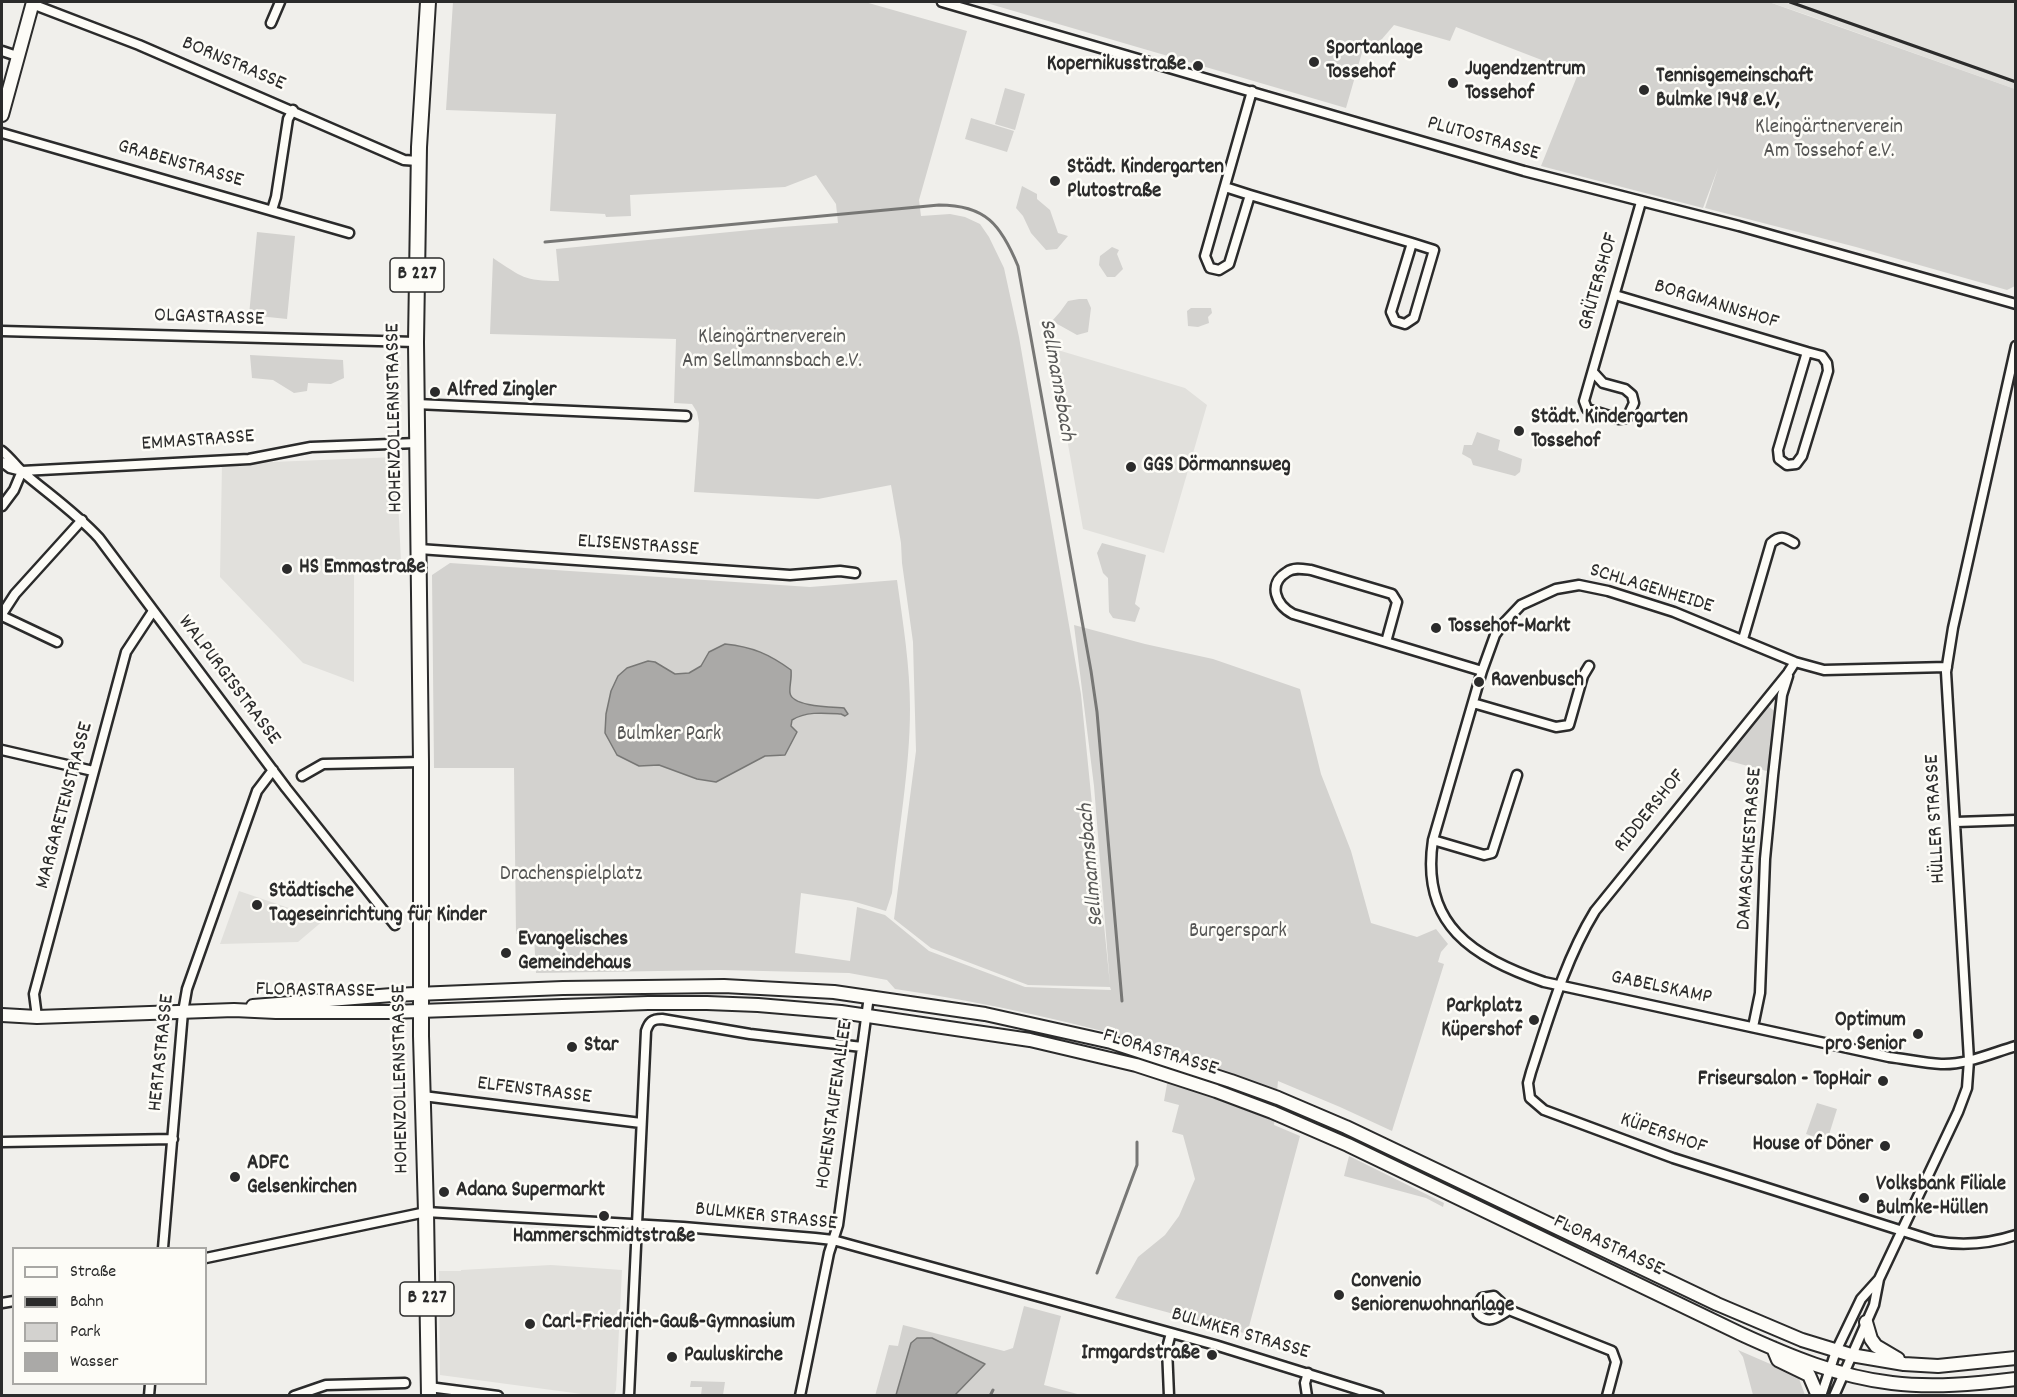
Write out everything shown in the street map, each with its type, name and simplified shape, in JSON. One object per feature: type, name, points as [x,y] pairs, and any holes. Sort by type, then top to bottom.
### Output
[{"type":"main road","name":"HOHENZOLLERNSTRASSE","points":[[429,2],[418,161],[416,342],[423,1096],[429,1391]]},
{"type":"main road","points":[[2,115],[33,3]]},
{"type":"main road","name":"FLORASTRASSE","points":[[234,1010],[262,1004],[422,994],[563,988],[724,986],[775,987],[869,996],[977,1012],[1065,1031],[1180,1063],[1278,1098],[1346,1127],[1760,1323],[1836,1351],[1904,1364],[1947,1366],[2016,1358]]},
{"type":"main road","name":"FLORASTRASSE","points":[[2,1015],[37,1017],[234,1010],[276,1012],[422,1010],[707,1003],[758,1005],[866,1016],[1030,1040],[1136,1065],[1272,1112],[1348,1144],[1773,1348],[1830,1369],[1892,1383],[1915,1385],[2016,1379]]},
{"type":"main road","points":[[1866,1322],[1871,1340],[1876,1346],[1896,1356],[1904,1364]]},
{"type":"main road","points":[[1773,1348],[1779,1360],[1809,1375],[1819,1395]]},
{"type":"street","points":[[271,22],[280,2]]},
{"type":"street","name":"PLUTOSTRASSE","points":[[942,2],[1524,171],[1841,254],[2016,304]]},
{"type":"street","name":"BORNSTRASSE","points":[[33,3],[123,38],[404,160],[418,161]]},
{"type":"street","points":[[2,51],[17,56]]},
{"type":"street","points":[[1250,195],[1229,264],[1219,270],[1210,268],[1205,256],[1252,91]]},
{"type":"street","points":[[272,210],[288,119],[293,110]]},
{"type":"street","name":"GRABENSTRASSE","points":[[2,133],[349,233]]},
{"type":"street","points":[[1225,188],[1412,243],[1434,250],[1414,318],[1405,324],[1395,321],[1391,312],[1412,243]]},
{"type":"street","name":"GRÜTERSHOF","points":[[1593,372],[1603,383],[1624,389],[1632,395],[1634,403],[1627,418],[1619,419],[1587,409],[1584,401],[1641,202]]},
{"type":"street","name":"BORGMANNSHOF","points":[[1615,295],[1822,356],[1828,371],[1802,456],[1796,464],[1787,465],[1779,459],[1778,450],[1806,352]]},
{"type":"street","name":"OLGASTRASSE","points":[[2,331],[416,342]]},
{"type":"street","name":"HÜLLER STRASSE","points":[[1834,1395],[1874,1305],[1879,1279],[1963,1100],[1968,1078],[1969,1060],[1947,667],[1953,628],[2016,346]]},
{"type":"street","points":[[416,404],[686,416]]},
{"type":"street","name":"EMMASTRASSE","points":[[22,471],[249,459],[311,447],[417,443]]},
{"type":"street","name":"WALPURGISSTRASSE","points":[[2,451],[14,460],[22,471],[82,520],[99,538],[273,770],[395,925]]},
{"type":"street","name":"WALPURGISSTRASSE","points":[[4,465],[22,471]]},
{"type":"street","points":[[2,506],[14,490],[22,471]]},
{"type":"street","points":[[57,642],[2,615],[15,594],[82,520]]},
{"type":"street","points":[[1743,639],[1771,543],[1777,537],[1784,537],[1794,543]]},
{"type":"street","name":"ELISENSTRASSE","points":[[419,549],[790,575],[840,571],[855,573]]},
{"type":"street","points":[[1386,642],[1398,602],[1392,594],[1298,568],[1287,571],[1279,579],[1276,590],[1277,600],[1282,609],[1293,614],[1482,671]]},
{"type":"street","name":"SCHLAGENHEIDE","points":[[1482,671],[1495,635],[1521,605],[1556,589],[1579,585],[1608,591],[1674,612],[1795,662],[1824,670],[1947,667]]},
{"type":"street","name":"MARGARETENSTRASSE","points":[[37,1017],[34,994],[126,652],[153,611]]},
{"type":"street","points":[[1788,673],[1795,662]]},
{"type":"street","points":[[1473,704],[1556,727],[1569,725],[1583,676],[1589,666]]},
{"type":"street","name":"GABELSKAMP","points":[[1482,671],[1433,840],[1431,858],[1432,889],[1442,911],[1458,935],[1469,945],[1494,962],[1560,986],[1889,1057],[1943,1064],[1969,1060],[2016,1046]]},
{"type":"street","name":"RIDDERSHOF","points":[[1560,986],[1578,940],[1595,911],[1788,673]]},
{"type":"street","name":"DAMASCHKESTRASSE","points":[[1753,1028],[1760,993],[1765,859],[1772,787],[1782,695],[1788,673]]},
{"type":"street","points":[[2,750],[93,771]]},
{"type":"street","points":[[302,776],[317,766],[328,763],[421,762]]},
{"type":"street","name":"HERTASTRASSE","points":[[163,1247],[183,1012],[187,989],[257,791],[273,770]]},
{"type":"street","points":[[1433,840],[1484,855],[1492,853],[1517,775]]},
{"type":"street","points":[[1956,822],[2016,820]]},
{"type":"street","name":"KÜPERSHOF","points":[[1560,986],[1528,1083],[1530,1098],[1535,1104],[1545,1110],[1673,1158],[1902,1230]]},
{"type":"street","name":"HOHENSTAUFENALLEE","points":[[800,1395],[829,1253],[838,1225],[869,996]]},
{"type":"street","points":[[629,1395],[646,1031],[651,1020],[662,1019],[750,1034],[862,1047]]},
{"type":"street","name":"ELFENSTRASSE","points":[[423,1096],[641,1123]]},
{"type":"street","points":[[2,1142],[173,1139]]},
{"type":"street","name":"BULMKER STRASSE","points":[[207,1258],[426,1212],[636,1224],[833,1240],[1171,1333],[1379,1395]]},
{"type":"street","points":[[1902,1230],[1951,1244],[2001,1240],[2016,1235]]},
{"type":"street","name":"HÜLLER STRASSE","points":[[1819,1395],[1836,1351],[1861,1299],[1879,1279]]},
{"type":"street","points":[[1509,1310],[1612,1351],[1616,1362],[1607,1395]]},
{"type":"street","points":[[1169,1395],[1167,1348],[1171,1333]]},
{"type":"street","points":[[1307,1395],[1305,1383],[1308,1373]]},
{"type":"street","points":[[294,1395],[311,1393],[326,1385],[405,1383]]},
{"type":"street","points":[[429,1391],[498,1395]]},
{"type":"shaded area","points":[[1769,2],[2015,2],[2015,89],[1810,16]]},
{"type":"shaded area","name":"GGS Dörmannsweg","points":[[1051,348],[1185,388],[1207,405],[1164,553],[1083,529]]},
{"type":"shaded area","name":"HS Emmastraße","points":[[396,457],[401,562],[354,562],[354,682],[303,663],[220,577],[222,464]]},
{"type":"shaded area","name":"Städtische Tageseinrichtung für Kinder","points":[[239,891],[324,920],[298,942],[220,944]]},
{"type":"shaded area","name":"Carl-Friedrich-Gauß-Gymnasium","points":[[551,1265],[622,1270],[614,1395],[589,1395],[440,1375],[439,1271]]},
{"type":"green space","points":[[453,2],[865,2],[967,31],[919,200],[921,216],[950,214],[965,217],[980,224],[1004,268],[1019,337],[1081,694],[1110,985],[1094,786],[1074,625],[1213,659],[1300,689],[1321,774],[1351,851],[1371,923],[1417,937],[1436,929],[1448,944],[1441,952],[1438,962],[1444,964],[1392,1131],[1278,1081],[1274,1125],[1300,1136],[1247,1334],[1115,1298],[1138,1257],[1165,1235],[1179,1216],[1195,1179],[1183,1135],[1172,1132],[1179,1105],[1164,1101],[1173,1050],[1036,1015],[895,989],[887,980],[849,973],[720,970],[536,973],[534,936],[516,934],[514,768],[434,768],[432,575],[450,563],[810,587],[897,580],[904,628],[910,709],[906,778],[892,893],[886,911],[852,901],[801,893],[795,953],[850,961],[857,907],[885,915],[929,951],[1025,987],[1111,990],[1110,987],[1028,985],[931,948],[894,919],[916,751],[913,642],[901,543],[891,485],[818,499],[694,492],[699,423],[697,412],[692,404],[674,403],[676,339],[490,334],[493,258],[524,277],[559,281],[556,249],[838,223],[836,204],[816,175],[785,187],[630,195],[631,216],[606,217],[605,214],[550,211],[556,114],[446,110]]},
{"type":"green space","name":"Kleingärtnerverein Am Tossehof e.V.","points":[[983,2],[1769,2],[2015,89],[2015,286],[2007,290],[1856,247],[1705,208],[1718,168],[1703,208],[1541,166],[1578,74],[1456,27],[1450,41],[1394,25],[1382,39],[1363,49],[1346,108]]},
{"type":"green space","points":[[1005,88],[1025,94],[1015,130],[995,124]]},
{"type":"green space","points":[[971,118],[1014,131],[1007,152],[965,139]]},
{"type":"green space","points":[[1022,186],[1037,194],[1037,199],[1050,210],[1058,233],[1068,236],[1057,249],[1046,250],[1031,233],[1023,216],[1016,208]]},
{"type":"green space","points":[[257,232],[295,236],[287,319],[249,315]]},
{"type":"green space","points":[[1112,247],[1119,250],[1117,254],[1123,269],[1115,277],[1107,277],[1099,265],[1100,256]]},
{"type":"green space","points":[[1087,299],[1091,308],[1088,332],[1077,335],[1052,321],[1068,301]]},
{"type":"green space","points":[[1191,308],[1211,308],[1209,323],[1198,327],[1188,326],[1187,311]]},
{"type":"green space","points":[[250,355],[343,360],[344,378],[331,384],[308,383],[307,391],[294,393],[273,380],[252,378]]},
{"type":"green space","points":[[1477,432],[1500,440],[1498,450],[1522,459],[1520,472],[1515,476],[1473,465],[1471,459],[1462,454],[1464,445],[1472,445]]},
{"type":"green space","points":[[1102,543],[1146,555],[1135,604],[1140,608],[1135,622],[1113,618],[1109,612],[1108,578],[1103,573],[1097,553]]},
{"type":"green space","points":[[1768,706],[1777,713],[1770,772],[1722,759],[1764,707]]},
{"type":"green space","points":[[1817,1103],[1837,1109],[1827,1141],[1806,1134]]},
{"type":"green space","points":[[1349,1156],[1444,1203],[1443,1207],[1426,1198],[1344,1176]]},
{"type":"green space","points":[[1024,1306],[1061,1316],[1044,1385],[1081,1395],[955,1395],[984,1364],[911,1343],[896,1395],[875,1396],[889,1345],[898,1346],[903,1325],[1004,1351],[1013,1348]]},
{"type":"green space","points":[[1738,1350],[1798,1376],[1805,1395],[1753,1395],[1743,1357]]},
{"type":"green space","points":[[691,1381],[725,1382],[723,1395],[701,1395],[702,1387],[690,1387]]},
{"type":"water","points":[[725,644],[760,652],[791,670],[790,693],[792,698],[805,704],[844,708],[848,714],[845,716],[816,713],[797,717],[792,720],[791,726],[797,732],[785,755],[765,756],[716,782],[697,779],[659,765],[639,766],[617,755],[605,733],[611,691],[618,676],[627,668],[648,661],[655,662],[675,674],[689,673],[701,666],[709,652]]},
{"type":"water","points":[[917,1338],[932,1338],[985,1364],[955,1395],[896,1395],[911,1343]]},
{"type":"waterway","name":"Sellmannsbach","points":[[545,242],[939,205],[955,206],[980,213],[998,229],[1018,266],[1091,671],[1097,712],[1122,1001]]},
{"type":"waterway","name":"Sellmannsbach","points":[[1097,1273],[1137,1165],[1137,1142]]},
{"type":"waterway","name":"Sellmannsbach","points":[[990,1396],[993,1390]]},
{"type":"railway","points":[[1790,2],[2016,82]]},
{"type":"place","name":"Sportanlage Tossehof","points":[[1314,62]]},
{"type":"place","name":"Kopernikusstraße","points":[[1198,66]]},
{"type":"place","name":"Jugendzentrum Tossehof","points":[[1453,83]]},
{"type":"place","name":"Tennisgemeinschaft Bulmke 1948 e.V,","points":[[1644,90]]},
{"type":"place","name":"Städt. Kindergarten Plutostraße","points":[[1055,181]]},
{"type":"place","name":"Alfred Zingler","points":[[435,392]]},
{"type":"place","name":"Städt. Kindergarten Tossehof","points":[[1519,431]]},
{"type":"place","name":"GGS Dörmannsweg","points":[[1131,467]]},
{"type":"place","name":"HS Emmastraße","points":[[287,569]]},
{"type":"place","name":"Tossehof-Markt","points":[[1436,628]]},
{"type":"place","name":"Ravenbusch","points":[[1479,682]]},
{"type":"place","name":"Städtische Tageseinrichtung für Kinder","points":[[257,905]]},
{"type":"place","name":"Evangelisches Gemeindehaus","points":[[506,953]]},
{"type":"place","name":"Parkplatz Küpershof","points":[[1534,1020]]},
{"type":"place","name":"Optimum pro Senior","points":[[1918,1034]]},
{"type":"place","name":"Star","points":[[572,1047]]},
{"type":"place","name":"Friseursalon - TopHair","points":[[1883,1081]]},
{"type":"place","name":"House of Döner","points":[[1885,1146]]},
{"type":"place","name":"ADFC Gelsenkirchen","points":[[235,1177]]},
{"type":"place","name":"Adana Supermarkt","points":[[444,1192]]},
{"type":"place","name":"Volksbank Filiale Bulmke-Hüllen","points":[[1864,1198]]},
{"type":"place","name":"Hammerschmidtstraße","points":[[604,1216]]},
{"type":"place","name":"Convenio Seniorenwohnanlage","points":[[1339,1295]]},
{"type":"place","name":"Carl-Friedrich-Gauß-Gymnasium","points":[[530,1324]]},
{"type":"place","name":"Irmgardstraße","points":[[1212,1355]]},
{"type":"place","name":"Pauluskirche","points":[[672,1357]]},
{"type":"park label","name":"Kleingärtnerverein Am Sellmannsbach e.V.","points":[[772,351]]},
{"type":"park label","name":"Bulmker Park","points":[[669,736]]},
{"type":"park label","name":"Drachenspielplatz","points":[[571,876]]},
{"type":"park label","name":"Burgerspark","points":[[1238,933]]}]
